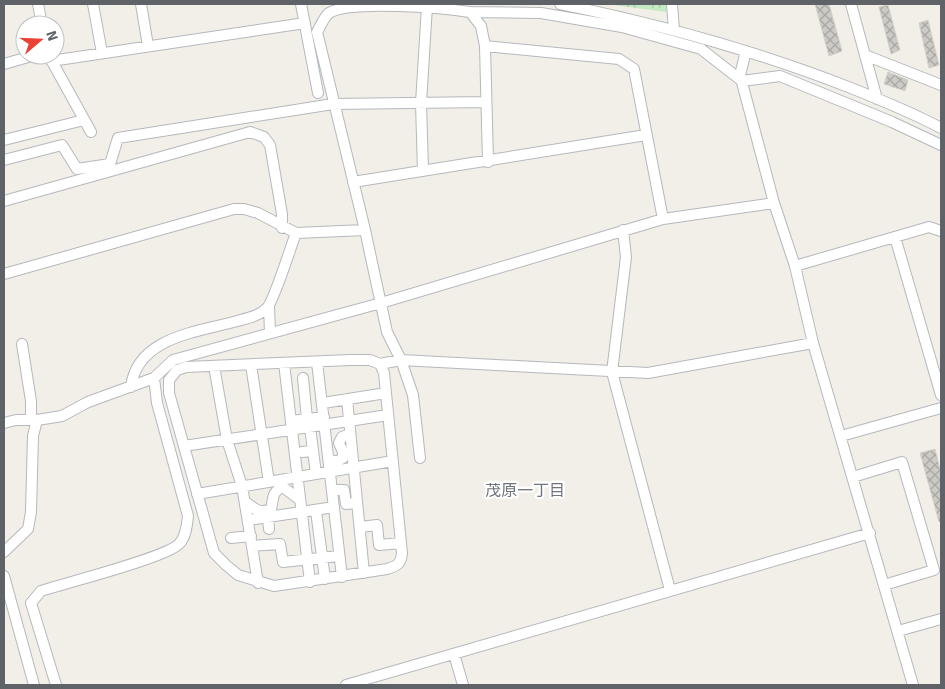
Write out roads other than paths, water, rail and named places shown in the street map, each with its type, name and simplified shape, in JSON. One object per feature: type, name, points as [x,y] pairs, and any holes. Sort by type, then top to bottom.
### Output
[{"type":"street","points":[[93,4],[102,53]]},
{"type":"street","points":[[141,4],[148,46]]},
{"type":"street","points":[[301,4],[318,93]]},
{"type":"street","points":[[560,4],[674,30],[746,51],[877,99],[941,128]]},
{"type":"street","points":[[672,4],[674,30]]},
{"type":"street","points":[[852,4],[877,99]]},
{"type":"street","points":[[420,458],[413,395],[401,360],[387,332],[354,182],[333,104],[317,32],[329,13],[351,6],[427,6],[470,12],[541,13],[622,27],[701,50],[742,81],[780,76],[892,122],[941,146]]},
{"type":"street","points":[[423,171],[421,103],[427,6]]},
{"type":"street","points":[[470,12],[481,26],[485,46],[488,162]]},
{"type":"street","points":[[65,57],[102,53],[305,23]]},
{"type":"street","points":[[485,46],[619,59],[634,69],[663,219]]},
{"type":"street","points":[[746,51],[740,75],[774,203],[795,266],[813,343],[913,685]]},
{"type":"street","points":[[865,55],[941,85]]},
{"type":"street","points":[[54,65],[90,132]]},
{"type":"street","points":[[4,160],[62,145],[77,170],[110,164],[118,138],[333,104],[486,102]]},
{"type":"street","points":[[4,140],[84,120]]},
{"type":"street","points":[[4,201],[250,132],[264,137],[270,145],[282,214],[282,228]]},
{"type":"street","points":[[354,182],[488,162],[646,135]]},
{"type":"street","points":[[4,423],[16,420],[34,420],[62,416],[88,402],[154,378],[173,360],[381,304],[623,230],[663,219],[774,203]]},
{"type":"street","points":[[4,274],[234,209],[244,209],[258,214],[282,228],[296,233],[365,230]]},
{"type":"street","points":[[795,266],[929,226],[941,231]]},
{"type":"street","points":[[623,230],[626,257],[612,372],[670,590]]},
{"type":"street","points":[[270,333],[269,306],[296,233]]},
{"type":"street","points":[[895,237],[941,395]]},
{"type":"street","points":[[131,387],[132,377],[143,358],[155,347],[174,339],[257,316],[269,306]]},
{"type":"street","points":[[380,364],[384,373],[401,543],[401,560],[396,566],[364,573],[274,586],[238,575],[214,553],[169,393],[168,380],[177,370],[186,367],[370,360],[380,364],[401,360],[648,373],[813,343]]},
{"type":"street","points":[[4,552],[28,529],[31,512],[34,420],[22,344]]},
{"type":"street","points":[[317,362],[342,577]]},
{"type":"street","points":[[284,363],[310,582]]},
{"type":"street","points":[[252,365],[269,482]]},
{"type":"street","points":[[214,366],[227,440],[246,502],[258,582]]},
{"type":"street","points":[[286,379],[319,376]]},
{"type":"street","points":[[56,685],[31,603],[40,590],[171,549],[179,544],[186,530],[188,516],[158,403],[154,378]]},
{"type":"street","points":[[303,378],[302,402],[309,423],[316,474]]},
{"type":"street","points":[[323,403],[386,394]]},
{"type":"street","points":[[346,399],[364,573]]},
{"type":"street","points":[[841,436],[941,408]]},
{"type":"street","points":[[184,446],[261,434],[309,423],[349,421],[388,415]]},
{"type":"street","points":[[329,460],[336,462],[343,458],[340,440],[350,434]]},
{"type":"street","points":[[302,452],[313,451]]},
{"type":"street","points":[[197,494],[393,461]]},
{"type":"street","points":[[853,477],[902,462],[932,561],[934,570],[884,585]]},
{"type":"street","points":[[246,502],[257,511],[265,512],[271,509],[272,495],[276,490],[283,487],[300,500]]},
{"type":"street","points":[[332,490],[344,490],[346,504],[357,503]]},
{"type":"street","points":[[248,520],[334,508]]},
{"type":"street","points":[[316,510],[325,579]]},
{"type":"street","points":[[268,518],[269,529]]},
{"type":"street","points":[[360,527],[377,525],[379,545],[401,543]]},
{"type":"street","points":[[346,685],[870,533]]},
{"type":"street","points":[[231,538],[280,544],[283,562],[339,556]]},
{"type":"street","points":[[4,576],[34,685]]},
{"type":"street","points":[[898,632],[941,619]]},
{"type":"street","points":[[454,654],[463,685]]},
{"type":"district","name":"茂原一丁目","points":[[525,491]]}]
